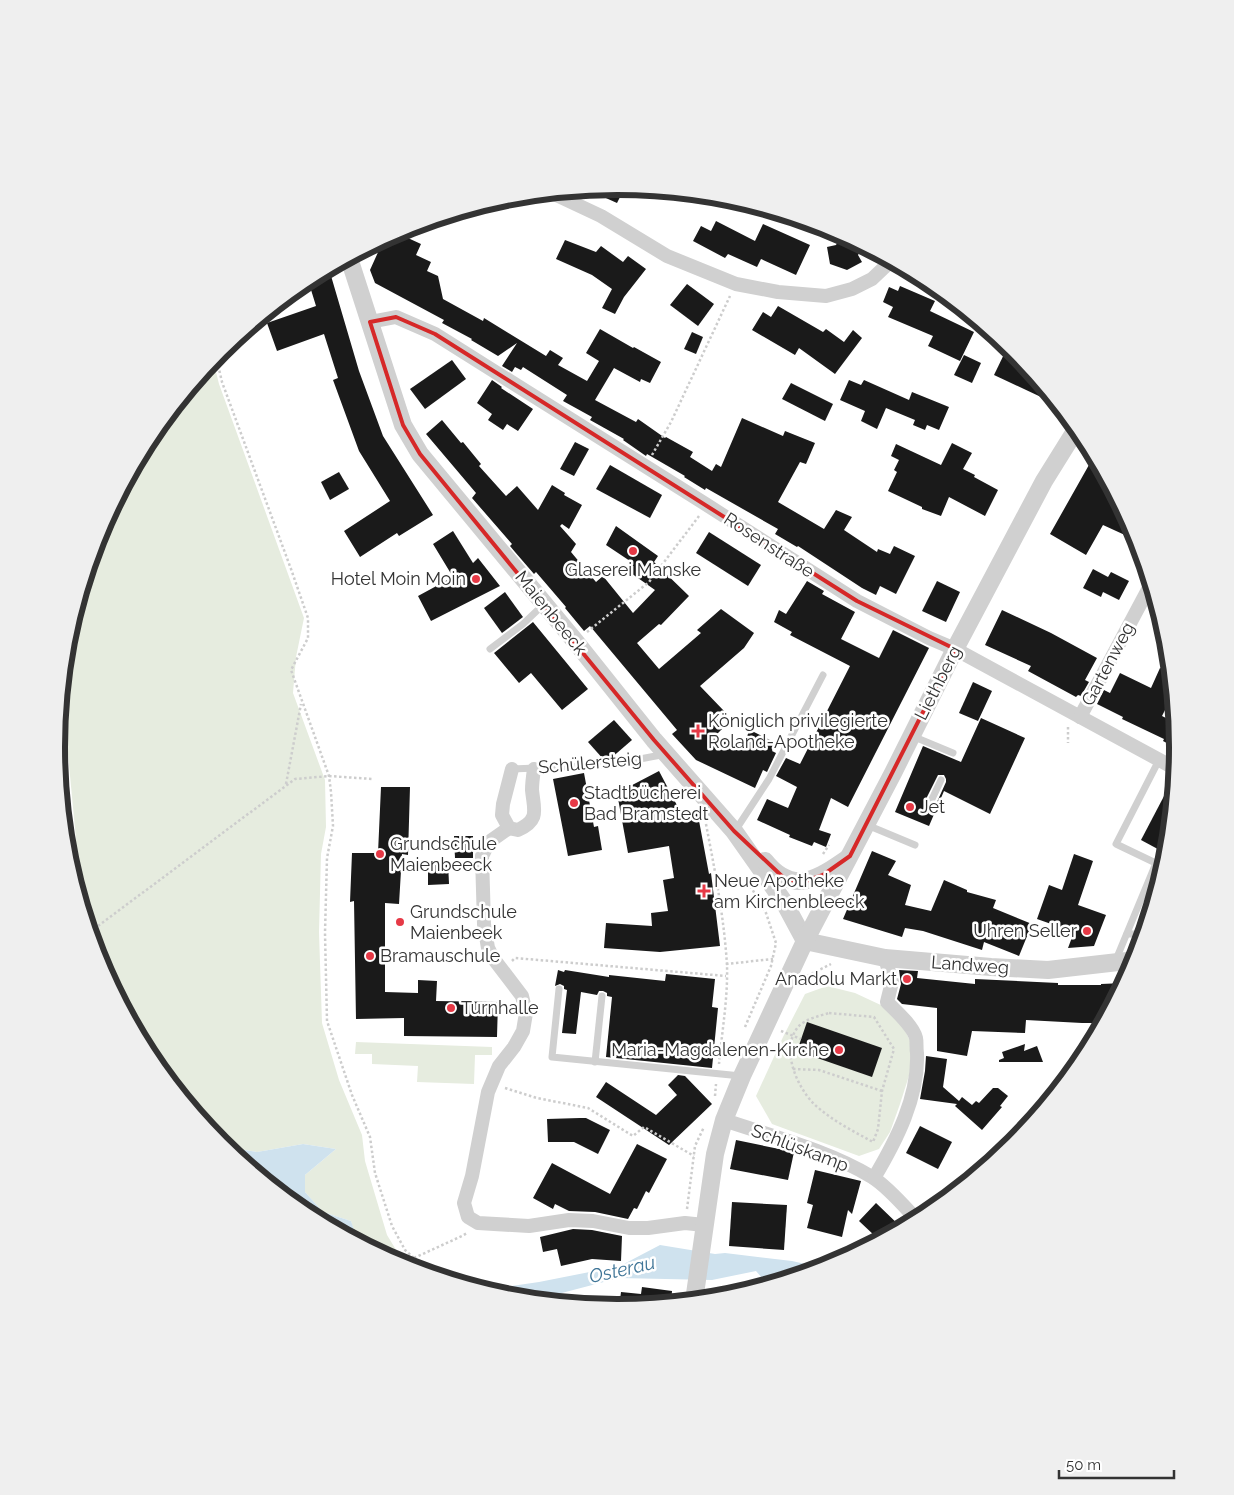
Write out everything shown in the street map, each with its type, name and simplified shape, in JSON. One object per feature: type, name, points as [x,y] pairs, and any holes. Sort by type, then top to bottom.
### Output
[{"type":"street","points":[[564,198],[601,216],[666,256],[736,284],[778,292],[826,296],[859,286],[872,279],[886,265]]},
{"type":"street","name":"Maienbeeck","points":[[352,263],[403,425],[420,454],[575,641],[616,694],[734,831],[784,902],[805,941]]},
{"type":"street","name":"Rosenstraße","points":[[370,322],[396,317],[436,334],[857,601],[929,638],[955,649],[1169,765]]},
{"type":"street","name":"Liethberg","points":[[695,1293],[715,1154],[715,1121],[742,1076],[805,941],[955,649],[1044,481],[1072,436]]},
{"type":"street","name":"Gartenweg","points":[[1080,717],[1146,593]]},
{"type":"street","points":[[509,828],[502,815],[512,769]]},
{"type":"street","points":[[534,769],[532,787],[535,816],[531,823],[518,830],[509,828],[489,842],[482,856],[484,924],[494,958],[522,996],[526,1012],[523,1031],[514,1047],[499,1066],[488,1092],[472,1176],[464,1203],[468,1217],[478,1223],[529,1226],[569,1220],[593,1221],[629,1228],[685,1223],[704,1225]]},
{"type":"street","points":[[734,831],[745,838],[770,868],[785,879],[803,882],[823,875],[850,856]]},
{"type":"street","name":"Landweg","points":[[805,941],[885,958],[991,967],[1048,970],[1126,961]]},
{"type":"street","points":[[874,1178],[887,1155],[907,1110],[915,1082],[917,1059],[916,1036],[906,1021],[888,1002],[892,982],[885,958]]},
{"type":"street","name":"Schlüskamp","points":[[715,1121],[820,1152],[874,1178],[911,1214]]},
{"type":"lane","points":[[490,649],[523,624],[544,604]]},
{"type":"lane","points":[[734,831],[769,780],[823,675]]},
{"type":"lane","points":[[911,736],[953,753]]},
{"type":"lane","name":"Schülersteig","points":[[512,769],[609,765],[667,754]]},
{"type":"lane","points":[[1115,963],[1156,863],[1116,844],[1159,760]]},
{"type":"lane","points":[[932,800],[941,780]]},
{"type":"lane","points":[[866,825],[915,845]]},
{"type":"lane","points":[[1126,934],[1137,934]]},
{"type":"lane","points":[[559,988],[552,1057],[742,1076]]},
{"type":"lane","points":[[595,1062],[602,996]]},
{"type":"path","points":[[645,467],[671,422],[736,284]]},
{"type":"path","points":[[218,366],[222,382],[308,618],[308,638],[291,670],[329,776],[331,792],[333,826],[327,858],[325,924],[327,1021],[352,1095],[370,1137],[375,1172],[392,1226],[405,1250],[414,1258],[462,1236],[478,1223]]},
{"type":"path","points":[[575,641],[649,582],[707,505]]},
{"type":"path","points":[[286,786],[301,702]]},
{"type":"path","points":[[95,928],[295,779],[329,776],[372,780]]},
{"type":"path","points":[[706,823],[721,902],[726,964],[726,998],[721,1074],[716,1098],[721,1074]]},
{"type":"path","points":[[818,862],[829,845]]},
{"type":"path","points":[[744,876],[766,913],[776,943],[773,959],[744,1029]]},
{"type":"path","points":[[494,958],[515,958],[726,976]]},
{"type":"path","points":[[726,964],[773,959]]},
{"type":"path","points":[[804,981],[807,977],[833,963]]},
{"type":"path","points":[[829,1013],[874,1017],[894,1049],[882,1091],[878,1129],[872,1142],[831,1117],[814,1104],[802,1088],[793,1069],[790,1050],[793,1036],[798,1026],[810,1019],[829,1013]]},
{"type":"path","points":[[777,1038],[783,1026]]},
{"type":"path","points":[[781,1031],[801,1039]]},
{"type":"path","points":[[793,1069],[819,1070],[882,1091]]},
{"type":"path","points":[[491,1084],[537,1098],[588,1108],[633,1136],[644,1127],[694,1156]]},
{"type":"path","points":[[685,1223],[695,1146],[715,1121]]},
{"type":"highlighted area","points":[[396,317],[435,334],[857,601],[955,649],[850,856],[823,875],[803,882],[785,879],[734,831],[654,740],[420,454],[403,425],[370,322]]},
{"type":"shaded area","points":[[215,370],[304,618],[296,657],[293,693],[325,780],[326,827],[321,854],[319,932],[322,1023],[339,1080],[362,1135],[365,1161],[387,1235],[399,1254],[354,1233],[351,1221],[323,1212],[305,1192],[305,1175],[336,1149],[303,1144],[257,1152],[239,1149],[179,1084],[139,1024],[107,959],[94,925],[84,890],[74,846],[76,839],[66,728],[66,711],[76,640],[94,570],[122,503],[139,471],[179,411]]},
{"type":"shaded area","points":[[827,986],[855,993],[885,1007],[900,1020],[910,1041],[914,1060],[890,1132],[879,1149],[859,1156],[772,1124],[756,1096],[805,994]]},
{"type":"shaded area","points":[[356,1042],[492,1047],[492,1055],[475,1055],[474,1084],[417,1082],[418,1066],[372,1064],[372,1054],[355,1054]]},
{"type":"water","points":[[303,1144],[336,1149],[305,1175],[305,1192],[323,1212],[351,1221],[355,1234],[310,1206],[253,1163],[239,1149],[257,1152]]},
{"type":"water","name":"Osterau","points":[[660,1245],[715,1254],[725,1253],[808,1265],[764,1280],[756,1271],[712,1280],[619,1278],[552,1296],[502,1287],[620,1266]]},
{"type":"building","points":[[621,195],[617,203],[601,196]]},
{"type":"building","points":[[716,221],[755,241],[763,224],[810,245],[796,275],[761,259],[757,267],[728,254],[725,258],[693,241],[701,226],[711,231]]},
{"type":"building","points":[[407,238],[421,244],[416,255],[431,262],[427,271],[438,276],[443,299],[483,321],[484,318],[546,356],[550,350],[563,358],[558,365],[587,381],[599,361],[586,353],[600,329],[661,362],[650,383],[641,379],[640,382],[614,368],[595,400],[636,422],[638,419],[665,438],[693,452],[690,457],[712,471],[716,464],[721,467],[742,418],[783,436],[785,431],[815,443],[806,464],[800,462],[778,502],[824,529],[836,510],[852,517],[844,530],[877,552],[878,549],[890,554],[894,546],[915,556],[896,594],[880,586],[876,595],[862,588],[798,546],[775,534],[778,529],[706,488],[705,490],[647,454],[646,456],[624,439],[590,420],[592,417],[563,401],[567,395],[523,367],[521,370],[515,367],[512,372],[502,366],[517,343],[498,356],[442,323],[444,320],[375,283],[370,270],[379,249]]},
{"type":"building","points":[[565,240],[596,252],[601,246],[623,262],[628,256],[646,269],[624,297],[615,314],[602,308],[612,289],[592,275],[556,259]]},
{"type":"building","points":[[837,242],[860,252],[858,255],[862,262],[847,270],[830,264],[827,247],[836,245]]},
{"type":"building","points":[[331,276],[359,371],[383,436],[433,515],[399,536],[397,533],[360,557],[344,531],[390,501],[359,451],[333,380],[338,378],[324,334],[277,351],[267,323],[316,306],[311,289]]},
{"type":"building","points":[[687,284],[714,304],[698,326],[670,305]]},
{"type":"building","points":[[900,286],[935,301],[930,311],[974,332],[960,361],[928,346],[933,336],[888,317],[893,307],[883,302],[889,287],[898,291]]},
{"type":"building","points":[[778,306],[823,332],[826,329],[844,342],[853,330],[862,338],[835,374],[799,348],[795,355],[752,330],[763,312],[771,317]]},
{"type":"building","points":[[692,332],[703,337],[696,354],[684,349]]},
{"type":"building","points":[[1004,354],[1044,399],[994,375]]},
{"type":"building","points":[[964,355],[981,363],[972,383],[954,375]]},
{"type":"building","points":[[452,360],[466,379],[425,409],[410,389]]},
{"type":"building","points":[[492,380],[533,409],[518,431],[507,424],[503,430],[488,420],[492,414],[477,403]]},
{"type":"building","points":[[849,380],[861,385],[864,380],[909,400],[912,392],[949,407],[939,430],[927,425],[925,430],[913,425],[915,420],[886,408],[877,429],[861,421],[865,411],[840,400]]},
{"type":"building","points":[[791,383],[833,404],[825,421],[782,399]]},
{"type":"building","points":[[442,420],[461,443],[463,442],[481,464],[479,466],[506,496],[517,486],[538,510],[552,485],[565,493],[564,495],[582,505],[569,529],[562,524],[560,526],[576,544],[571,552],[596,582],[603,576],[633,613],[655,590],[628,571],[633,563],[606,545],[616,526],[658,556],[654,562],[689,596],[661,625],[659,624],[637,643],[659,669],[701,633],[697,630],[721,609],[754,633],[744,648],[700,686],[725,712],[718,719],[725,726],[715,736],[741,748],[750,730],[776,743],[772,751],[776,753],[767,772],[763,770],[755,788],[696,760],[672,734],[677,730],[590,626],[584,631],[536,572],[534,574],[515,552],[510,546],[512,544],[472,498],[476,493],[426,434]]},
{"type":"building","points":[[575,442],[589,449],[574,476],[560,469]]},
{"type":"building","points":[[952,443],[972,453],[963,469],[998,490],[985,516],[949,497],[941,516],[922,509],[922,507],[888,491],[897,472],[894,470],[899,460],[891,456],[896,444],[941,465]]},
{"type":"building","points":[[1090,463],[1112,503],[1127,536],[1103,525],[1086,555],[1050,534]]},
{"type":"building","points":[[610,465],[662,495],[650,518],[596,489]]},
{"type":"building","points":[[339,472],[349,489],[330,500],[321,482]]},
{"type":"building","points":[[453,531],[473,563],[478,558],[500,586],[431,621],[418,596],[453,577],[433,544]]},
{"type":"building","points":[[709,532],[761,565],[748,586],[696,553]]},
{"type":"building","points":[[1093,569],[1108,577],[1111,572],[1129,581],[1119,600],[1103,592],[1101,597],[1083,588]]},
{"type":"building","points":[[807,581],[824,591],[822,594],[855,612],[841,639],[879,658],[893,630],[929,648],[848,807],[831,798],[819,830],[831,834],[826,847],[814,842],[812,846],[789,837],[790,835],[757,820],[767,799],[788,808],[797,787],[776,776],[786,758],[800,764],[850,666],[790,635],[792,632],[774,622],[779,610],[786,614]]},
{"type":"building","points":[[937,581],[960,592],[946,622],[922,611]]},
{"type":"building","points":[[505,592],[523,617],[502,633],[484,608]]},
{"type":"building","points":[[1002,610],[1051,633],[1097,658],[1085,680],[1089,682],[1081,696],[1078,695],[1076,697],[1028,671],[1031,666],[985,645]]},
{"type":"building","points":[[533,622],[588,689],[562,710],[531,673],[519,683],[494,653]]},
{"type":"building","points":[[1160,668],[1163,669],[1167,705],[1162,716],[1168,719],[1169,744],[1163,741],[1164,739],[1122,719],[1123,717],[1097,704],[1104,690],[1110,693],[1120,673],[1151,688]]},
{"type":"building","points":[[973,682],[992,691],[978,721],[959,713]]},
{"type":"building","points":[[981,718],[1025,738],[990,814],[944,791],[929,826],[895,812],[923,746],[961,762]],"holes":[[[938,775],[944,775],[946,782],[937,802],[930,804],[927,802],[927,797]]]},
{"type":"building","points":[[614,720],[632,740],[610,759],[604,760],[588,742]]},
{"type":"building","points":[[659,771],[681,813],[697,810],[709,874],[711,873],[720,946],[660,952],[604,948],[606,923],[652,926],[651,913],[668,911],[663,880],[674,878],[669,846],[628,853],[617,793]]},
{"type":"building","name":"Stadtbücherei Bad Bramstedt","points":[[584,773],[594,827],[598,826],[602,850],[568,856],[553,779]]},
{"type":"building","points":[[381,787],[410,787],[408,855],[402,854],[399,904],[385,903],[385,992],[418,993],[418,980],[437,981],[436,1001],[498,1002],[497,1037],[404,1036],[404,1018],[356,1019],[354,901],[350,902],[352,853],[378,853]]},
{"type":"building","points":[[1167,790],[1159,850],[1141,840]]},
{"type":"building","points":[[454,836],[473,836],[473,858],[455,858]]},
{"type":"building","points":[[872,851],[896,861],[888,875],[911,885],[905,905],[931,911],[944,880],[967,890],[967,892],[996,900],[993,908],[1032,924],[1019,956],[984,942],[982,950],[923,931],[905,928],[902,937],[843,919]]},
{"type":"building","points":[[1074,854],[1093,861],[1078,905],[1106,915],[1094,946],[1068,948],[1074,932],[1037,919],[1049,885],[1062,890]]},
{"type":"building","points":[[448,862],[449,884],[428,885],[428,863]]},
{"type":"building","points":[[558,970],[609,977],[609,975],[665,981],[666,974],[715,979],[712,1007],[718,1008],[712,1068],[606,1057],[612,997],[607,996],[607,993],[603,991],[599,991],[597,995],[581,992],[576,1034],[562,1033],[567,990],[560,984],[555,986]]},
{"type":"building","points":[[899,970],[918,971],[917,978],[975,984],[975,979],[1058,983],[1058,985],[1116,983],[1096,1023],[1026,1020],[1025,1033],[972,1031],[967,1056],[937,1051],[937,1008],[902,1004],[897,999],[901,984]]},
{"type":"building","name":"Maria-Magdalenen-Kirche","points":[[807,1022],[882,1048],[872,1077],[797,1051]]},
{"type":"building","points":[[1025,1044],[1024,1051],[1037,1046],[1043,1062],[999,1062],[999,1060],[1004,1058],[1002,1052]]},
{"type":"building","points":[[926,1056],[947,1059],[943,1087],[959,1101],[962,1097],[972,1105],[976,1101],[979,1103],[993,1088],[998,1088],[1008,1096],[1000,1106],[1002,1107],[982,1130],[955,1106],[957,1104],[920,1099]]},
{"type":"building","points":[[678,1075],[685,1076],[712,1104],[669,1145],[596,1097],[606,1082],[656,1115],[677,1095],[668,1085]]},
{"type":"building","points":[[586,1118],[610,1130],[598,1154],[574,1142],[548,1142],[547,1119]]},
{"type":"building","points":[[920,1126],[952,1142],[938,1169],[906,1153]]},
{"type":"building","points":[[736,1140],[794,1152],[788,1180],[730,1169]]},
{"type":"building","points":[[637,1144],[667,1159],[649,1193],[646,1191],[637,1209],[634,1208],[628,1219],[595,1212],[569,1211],[555,1204],[553,1209],[533,1198],[552,1163],[610,1194]]},
{"type":"building","points":[[815,1170],[861,1181],[852,1214],[848,1210],[842,1237],[807,1228],[813,1205],[807,1203]]},
{"type":"building","points":[[732,1202],[787,1205],[784,1250],[729,1246]]},
{"type":"building","points":[[876,1203],[897,1223],[875,1236],[859,1221]]},
{"type":"building","points":[[573,1229],[592,1230],[622,1236],[621,1261],[592,1259],[561,1266],[557,1249],[543,1252],[540,1237]]},
{"type":"building","points":[[642,1287],[672,1291],[672,1296],[620,1300],[621,1292],[641,1294]]},
{"type":"place","name":"Glaserei Manske","points":[[633,551]]},
{"type":"place","name":"Hotel Moin Moin","points":[[476,579]]},
{"type":"place","name":"Königlich privilegierte Roland-Apotheke","points":[[698,731]]},
{"type":"place","name":"Stadtbücherei Bad Bramstedt","points":[[574,803]]},
{"type":"place","name":"Jet","points":[[910,807]]},
{"type":"place","name":"Grundschule Maienbeeck","points":[[380,854]]},
{"type":"place","name":"Neue Apotheke am Kirchenbleeck","points":[[704,891]]},
{"type":"place","name":"Grundschule Maienbeek","points":[[400,922]]},
{"type":"place","name":"Uhren Seller","points":[[1087,931]]},
{"type":"place","name":"Bramauschule","points":[[370,956]]},
{"type":"place","name":"Anadolu Markt","points":[[907,979]]},
{"type":"place","name":"Turnhalle","points":[[451,1008]]},
{"type":"place","name":"Maria-Magdalenen-Kirche","points":[[839,1050]]}]
